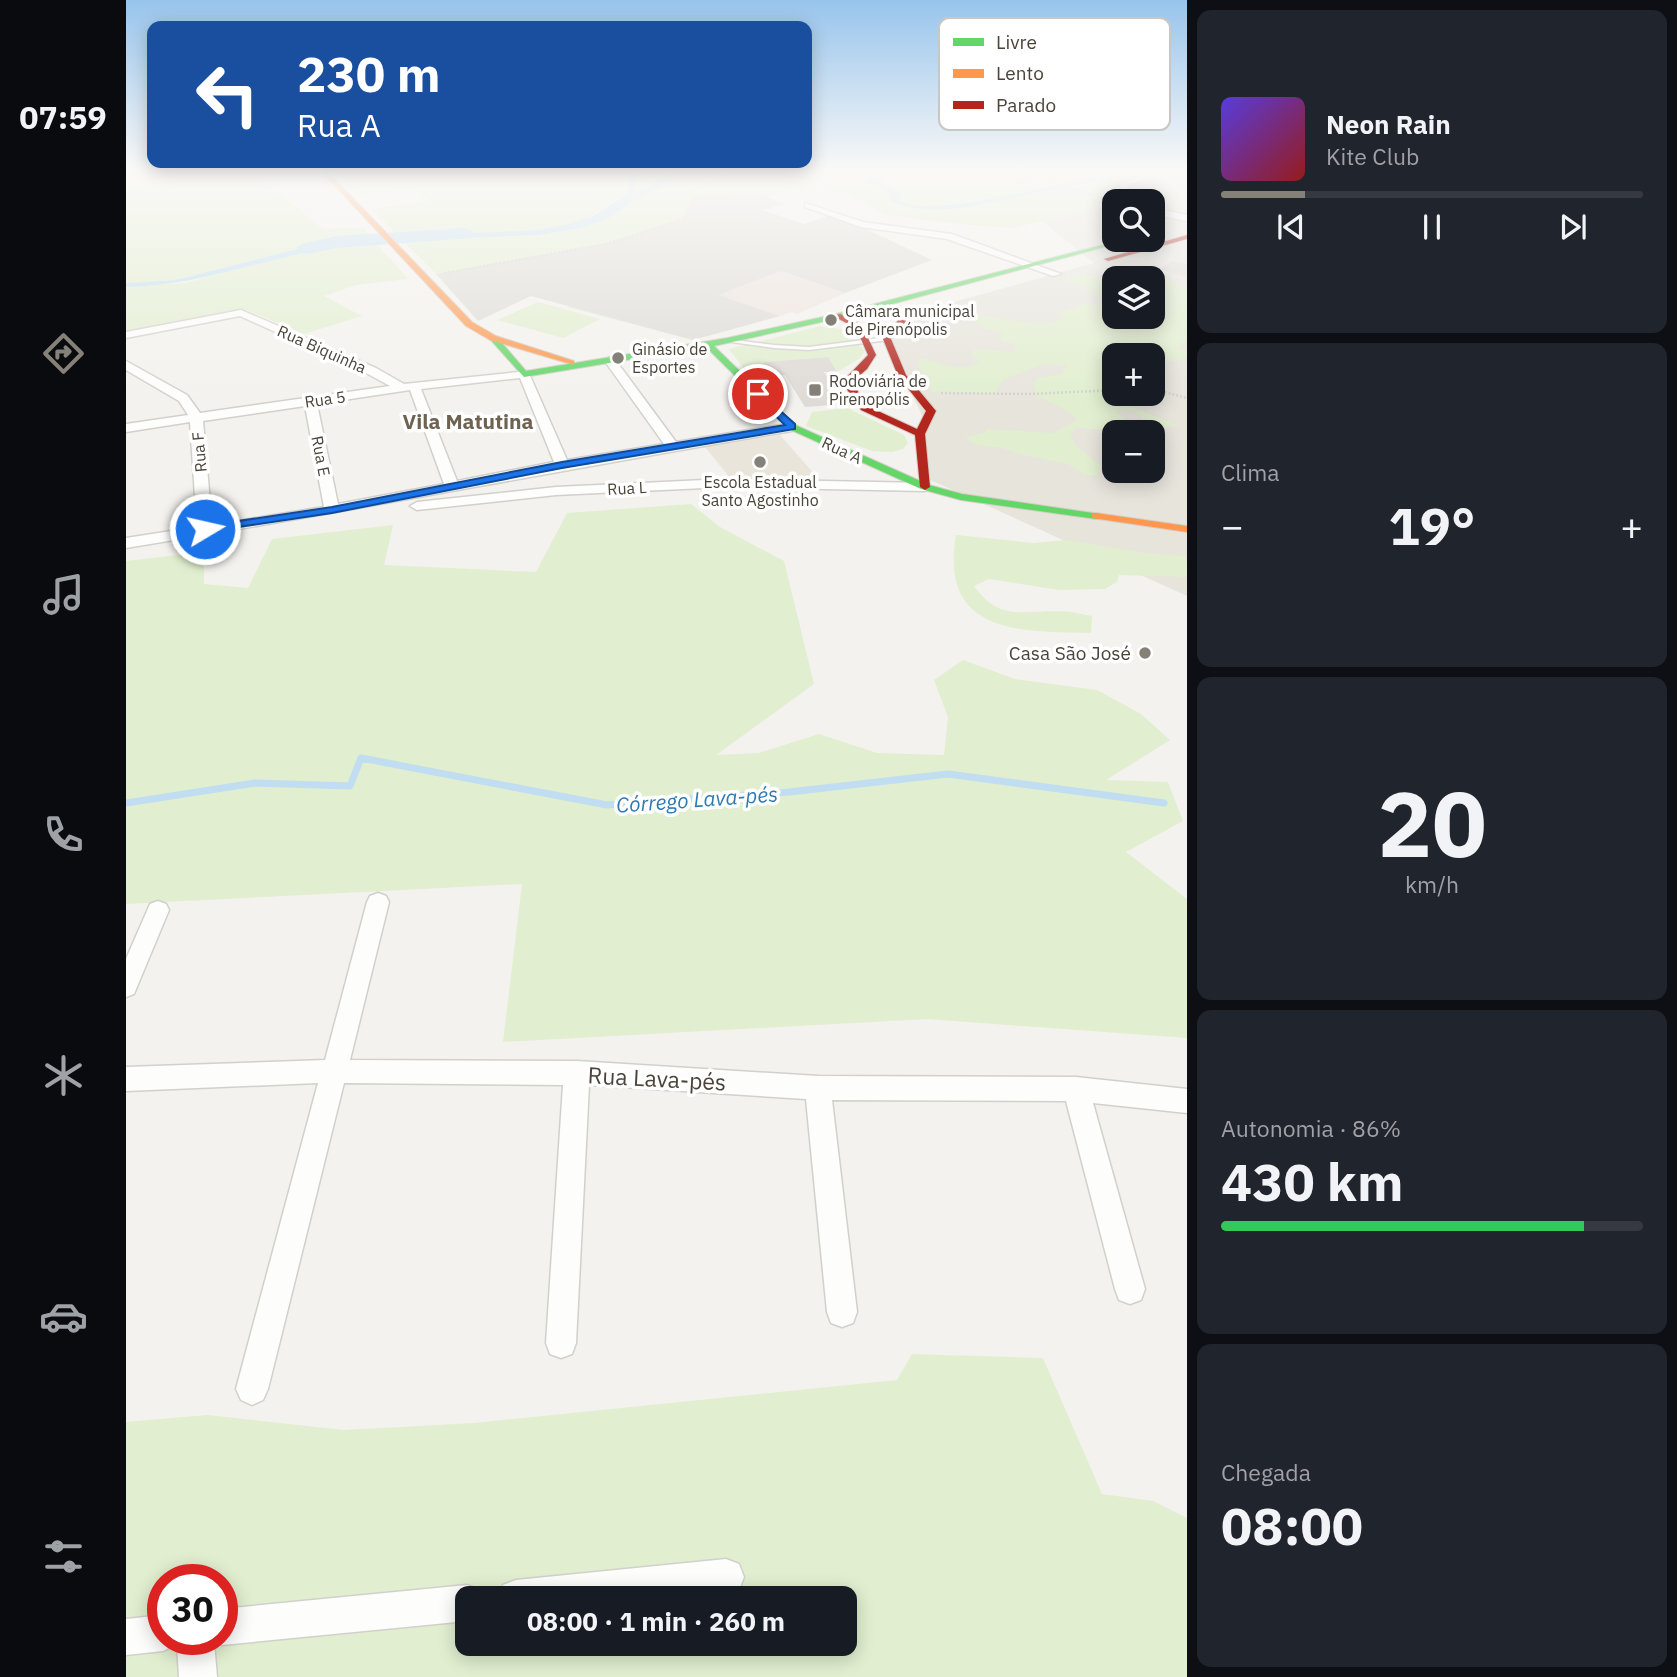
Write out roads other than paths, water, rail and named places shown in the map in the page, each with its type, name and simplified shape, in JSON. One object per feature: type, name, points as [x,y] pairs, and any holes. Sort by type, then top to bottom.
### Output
[{"type":"street","points":[[397,249],[469,324],[493,338],[577,365]]},
{"type":"street","points":[[989,249],[1056,274]]},
{"type":"street","points":[[524,374],[727,341],[837,316],[1091,249]]},
{"type":"street","points":[[944,305],[1144,249]]},
{"type":"street","name":"Rua Biquinha","points":[[126,335],[241,313],[408,387]]},
{"type":"street","points":[[863,333],[913,314],[887,339],[902,376],[930,411],[920,434],[925,483]]},
{"type":"street","points":[[837,316],[863,333],[872,355],[864,367],[847,382],[864,408],[920,434]]},
{"type":"street","points":[[493,338],[524,374],[555,467],[556,491]]},
{"type":"street","name":"Rua A","points":[[708,344],[792,426],[884,469],[925,483]]},
{"type":"street","points":[[610,360],[672,446]]},
{"type":"street","points":[[126,365],[183,398],[196,417]]},
{"type":"street","name":"Rua 5","points":[[126,428],[408,387],[524,374]]},
{"type":"street","points":[[408,387],[452,487]]},
{"type":"street","name":"Rua E","points":[[310,401],[332,510]]},
{"type":"street","name":"Rua F","points":[[196,417],[205,529]]},
{"type":"street","name":"Rua L","points":[[126,543],[332,510],[555,467],[792,426]]},
{"type":"street","name":"Rua L","points":[[332,510],[351,513],[556,491],[726,483],[925,483]]},
{"type":"street","points":[[925,483],[1095,499]]},
{"type":"street","points":[[925,483],[961,497],[1187,529]]},
{"type":"street","points":[[252,1389],[378,902]]},
{"type":"street","points":[[126,987],[158,910]]},
{"type":"street","name":"Rua Lava-pés","points":[[126,1079],[334,1071],[577,1073],[818,1088],[1076,1089],[1187,1101]]},
{"type":"street","points":[[561,1343],[577,1073]]},
{"type":"street","points":[[818,1088],[842,1312]]},
{"type":"street","points":[[1076,1089],[1130,1289]]},
{"type":"street","points":[[636,1586],[726,1577]]},
{"type":"street","points":[[238,1625],[455,1604]]},
{"type":"street","points":[[126,1637],[147,1635]]},
{"type":"street","points":[[196,1655],[198,1677]]},
{"type":"lane","points":[[727,341],[783,349],[821,348],[863,333],[887,339]]},
{"type":"water","points":[[297,249],[321,249],[189,280],[126,287],[126,283],[176,280]]},
{"type":"waterway","name":"Córrego Lava-pés","points":[[126,803],[255,783],[350,786],[361,758],[607,805],[789,792],[948,774],[1164,803]]},
{"type":"place","name":"Câmara municipal de Pirenópolis","points":[[831,320]]},
{"type":"place","name":"Ginásio de Esportes","points":[[618,358]]},
{"type":"place","name":"Rodoviária de Pirenopólis","points":[[815,390]]},
{"type":"place","name":"Escola Estadual Santo Agostinho","points":[[760,462]]},
{"type":"place","name":"Casa São José","points":[[1145,653]]},
{"type":"district","name":"Vila Matutina","points":[[468,421]]}]
